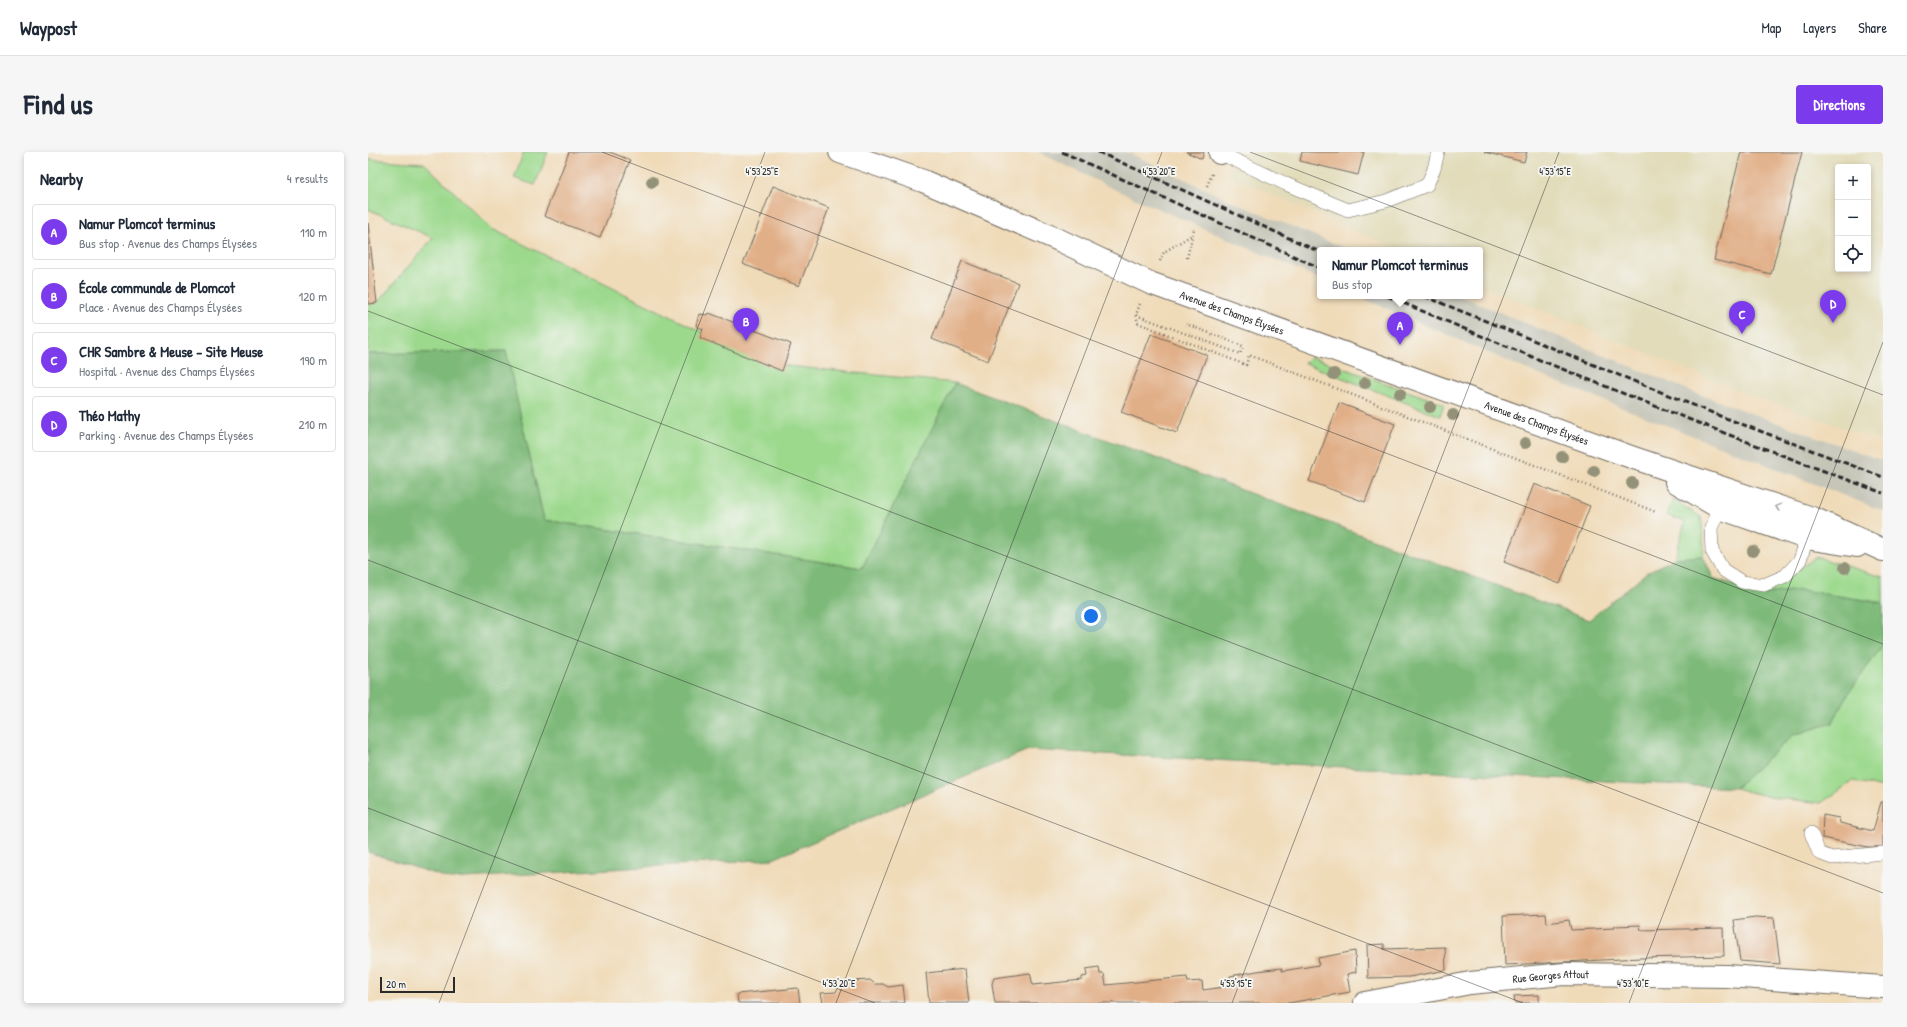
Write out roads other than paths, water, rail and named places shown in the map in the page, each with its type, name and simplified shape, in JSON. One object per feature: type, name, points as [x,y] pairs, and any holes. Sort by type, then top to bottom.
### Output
[{"type":"street","name":"Avenue des Champs Élysées","points":[[840,152],[923,181],[1059,240],[1150,283],[1631,457],[1810,529]]},
{"type":"street","name":"Avenue des Champs Élysées","points":[[1631,457],[1720,508],[1810,529],[1883,550]]},
{"type":"street","name":"Rue Georges Attout","points":[[1365,1003],[1470,983],[1564,974],[1727,976],[1883,987]]},
{"type":"lane","points":[[1220,152],[1286,184],[1348,210],[1386,201],[1427,184],[1434,170],[1438,152]]},
{"type":"lane","points":[[1720,508],[1711,528],[1712,550],[1723,570],[1742,582],[1764,584],[1785,576],[1800,560],[1810,529]]},
{"type":"lane","points":[[1812,833],[1819,853],[1832,858],[1883,853]]},
{"type":"railway","points":[[1062,152],[1317,267]]},
{"type":"railway","points":[[1098,152],[1317,251]]},
{"type":"railway","points":[[1394,299],[1634,398],[1883,493]]},
{"type":"railway","points":[[1431,299],[1720,416],[1883,477]]},
{"type":"place","name":"Théo Mathy","points":[[1833,323]]},
{"type":"place","name":"CHR Sambre & Meuse - Site Meuse","points":[[1742,334]]},
{"type":"place","name":"École communale de Plomcot","points":[[746,341]]},
{"type":"place","name":"Namur Plomcot terminus","points":[[1400,345]]}]
